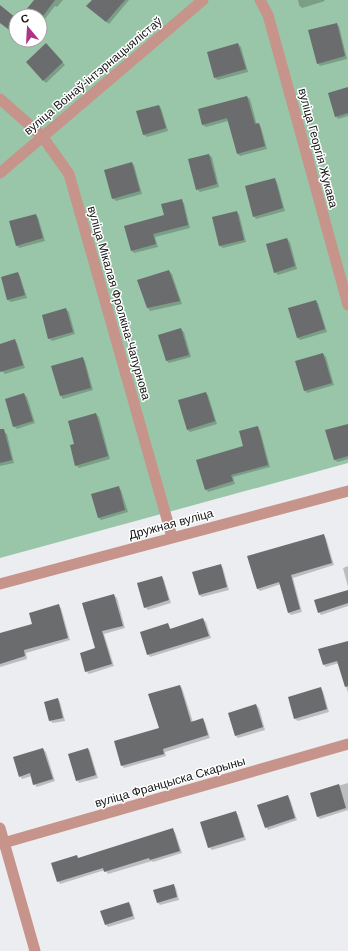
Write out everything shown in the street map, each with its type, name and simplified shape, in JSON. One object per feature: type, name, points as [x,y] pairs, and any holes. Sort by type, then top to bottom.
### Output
[{"type":"street","name":"вуліца Воінаў-інтэрнацыялістаў","points":[[0,173],[203,0]]},
{"type":"street","name":"вуліца Георгія Жукава","points":[[260,0],[268,15],[348,305]]},
{"type":"street","name":"вуліца Мікалая Фролкіна-Чапурнова","points":[[0,99],[42,136],[69,174],[172,537]]},
{"type":"street","name":"Дружная вуліца","points":[[0,584],[348,491]]},
{"type":"street","name":"вуліца Францыска Скарыны","points":[[2,843],[348,744]]},
{"type":"street","points":[[0,828],[2,843],[36,951]]},
{"type":"green space","points":[[0,0],[348,0],[348,463],[0,558]]},
{"type":"building","points":[[34,0],[55,0],[48,9],[48,8],[28,8]]},
{"type":"building","points":[[92,0],[125,0],[106,22],[86,6]]},
{"type":"building","points":[[0,5],[8,12],[8,29],[0,23]]},
{"type":"building","points":[[337,23],[345,56],[317,64],[308,30]]},
{"type":"building","points":[[238,43],[246,69],[214,78],[207,52]]},
{"type":"building","points":[[48,45],[63,62],[43,81],[26,62],[41,48],[48,48]]},
{"type":"building","points":[[348,87],[348,113],[335,117],[328,93]]},
{"type":"building","points":[[247,96],[255,124],[259,123],[265,146],[237,154],[227,118],[202,125],[198,109]]},
{"type":"building","points":[[159,105],[166,128],[143,135],[136,111]]},
{"type":"building","points":[[209,154],[217,184],[196,190],[188,159]]},
{"type":"building","points":[[132,162],[140,191],[112,199],[104,170]]},
{"type":"building","points":[[275,178],[283,208],[253,217],[245,186]]},
{"type":"building","points":[[182,199],[188,225],[153,234],[156,244],[131,251],[124,226],[164,215],[161,204]]},
{"type":"building","points":[[237,211],[244,240],[219,246],[212,217]]},
{"type":"building","points":[[36,214],[43,238],[16,246],[9,221]]},
{"type":"building","points":[[287,238],[295,266],[274,273],[266,244]]},
{"type":"building","points":[[169,270],[180,301],[147,308],[137,280]]},
{"type":"building","points":[[18,272],[25,295],[7,300],[1,277]]},
{"type":"building","points":[[316,300],[325,329],[297,338],[288,308]]},
{"type":"building","points":[[66,308],[73,332],[48,339],[42,315]]},
{"type":"building","points":[[181,328],[189,355],[166,361],[158,335]]},
{"type":"building","points":[[15,339],[23,365],[0,372],[0,344]]},
{"type":"building","points":[[323,353],[332,383],[304,391],[295,361]]},
{"type":"building","points":[[83,357],[91,388],[60,396],[51,366]]},
{"type":"building","points":[[206,392],[215,421],[187,430],[178,400]]},
{"type":"building","points":[[24,393],[33,421],[13,427],[5,399]]},
{"type":"building","points":[[96,413],[108,456],[75,466],[70,445],[74,444],[68,421]]},
{"type":"building","points":[[348,424],[348,456],[334,460],[325,430]]},
{"type":"building","points":[[258,426],[268,465],[231,475],[233,481],[205,490],[196,460],[243,446],[239,431]]},
{"type":"building","points":[[0,429],[4,429],[12,460],[0,463]]},
{"type":"building","points":[[119,486],[125,510],[98,518],[91,494]]},
{"type":"building","points":[[324,534],[332,563],[291,575],[300,609],[288,613],[279,582],[257,589],[247,556]]},
{"type":"building","points":[[221,564],[227,587],[199,595],[192,572]]},
{"type":"building","points":[[162,576],[169,600],[144,608],[137,583]]},
{"type":"building","points":[[348,590],[348,603],[318,613],[314,600]]},
{"type":"building","points":[[114,594],[123,626],[102,631],[112,664],[85,672],[80,653],[95,648],[82,603]]},
{"type":"building","points":[[59,604],[68,638],[24,650],[25,656],[0,664],[0,633],[32,624],[29,613]]},
{"type":"building","points":[[203,618],[209,636],[147,655],[140,632],[168,623],[170,629]]},
{"type":"building","points":[[348,641],[348,686],[345,687],[337,661],[323,665],[318,649]]},
{"type":"building","points":[[180,685],[191,722],[203,718],[208,735],[163,749],[164,754],[121,766],[114,741],[159,728],[148,694]]},
{"type":"building","points":[[321,687],[327,709],[294,719],[288,697]]},
{"type":"building","points":[[58,698],[63,718],[49,721],[44,702]]},
{"type":"building","points":[[256,704],[263,727],[235,736],[228,713]]},
{"type":"building","points":[[43,748],[53,779],[33,785],[30,773],[19,777],[13,757]]},
{"type":"building","points":[[88,748],[96,775],[76,781],[68,754]]},
{"type":"building","points":[[339,784],[346,808],[317,817],[310,793]]},
{"type":"building","points":[[288,795],[295,818],[265,828],[257,805]]},
{"type":"building","points":[[236,811],[244,837],[208,848],[200,822]]},
{"type":"building","points":[[173,828],[180,851],[150,860],[149,858],[104,872],[103,868],[57,882],[51,863],[77,855],[78,858]]},
{"type":"building","points":[[174,884],[177,897],[157,903],[153,890]]},
{"type":"building","points":[[129,902],[133,916],[105,925],[100,911]]}]
